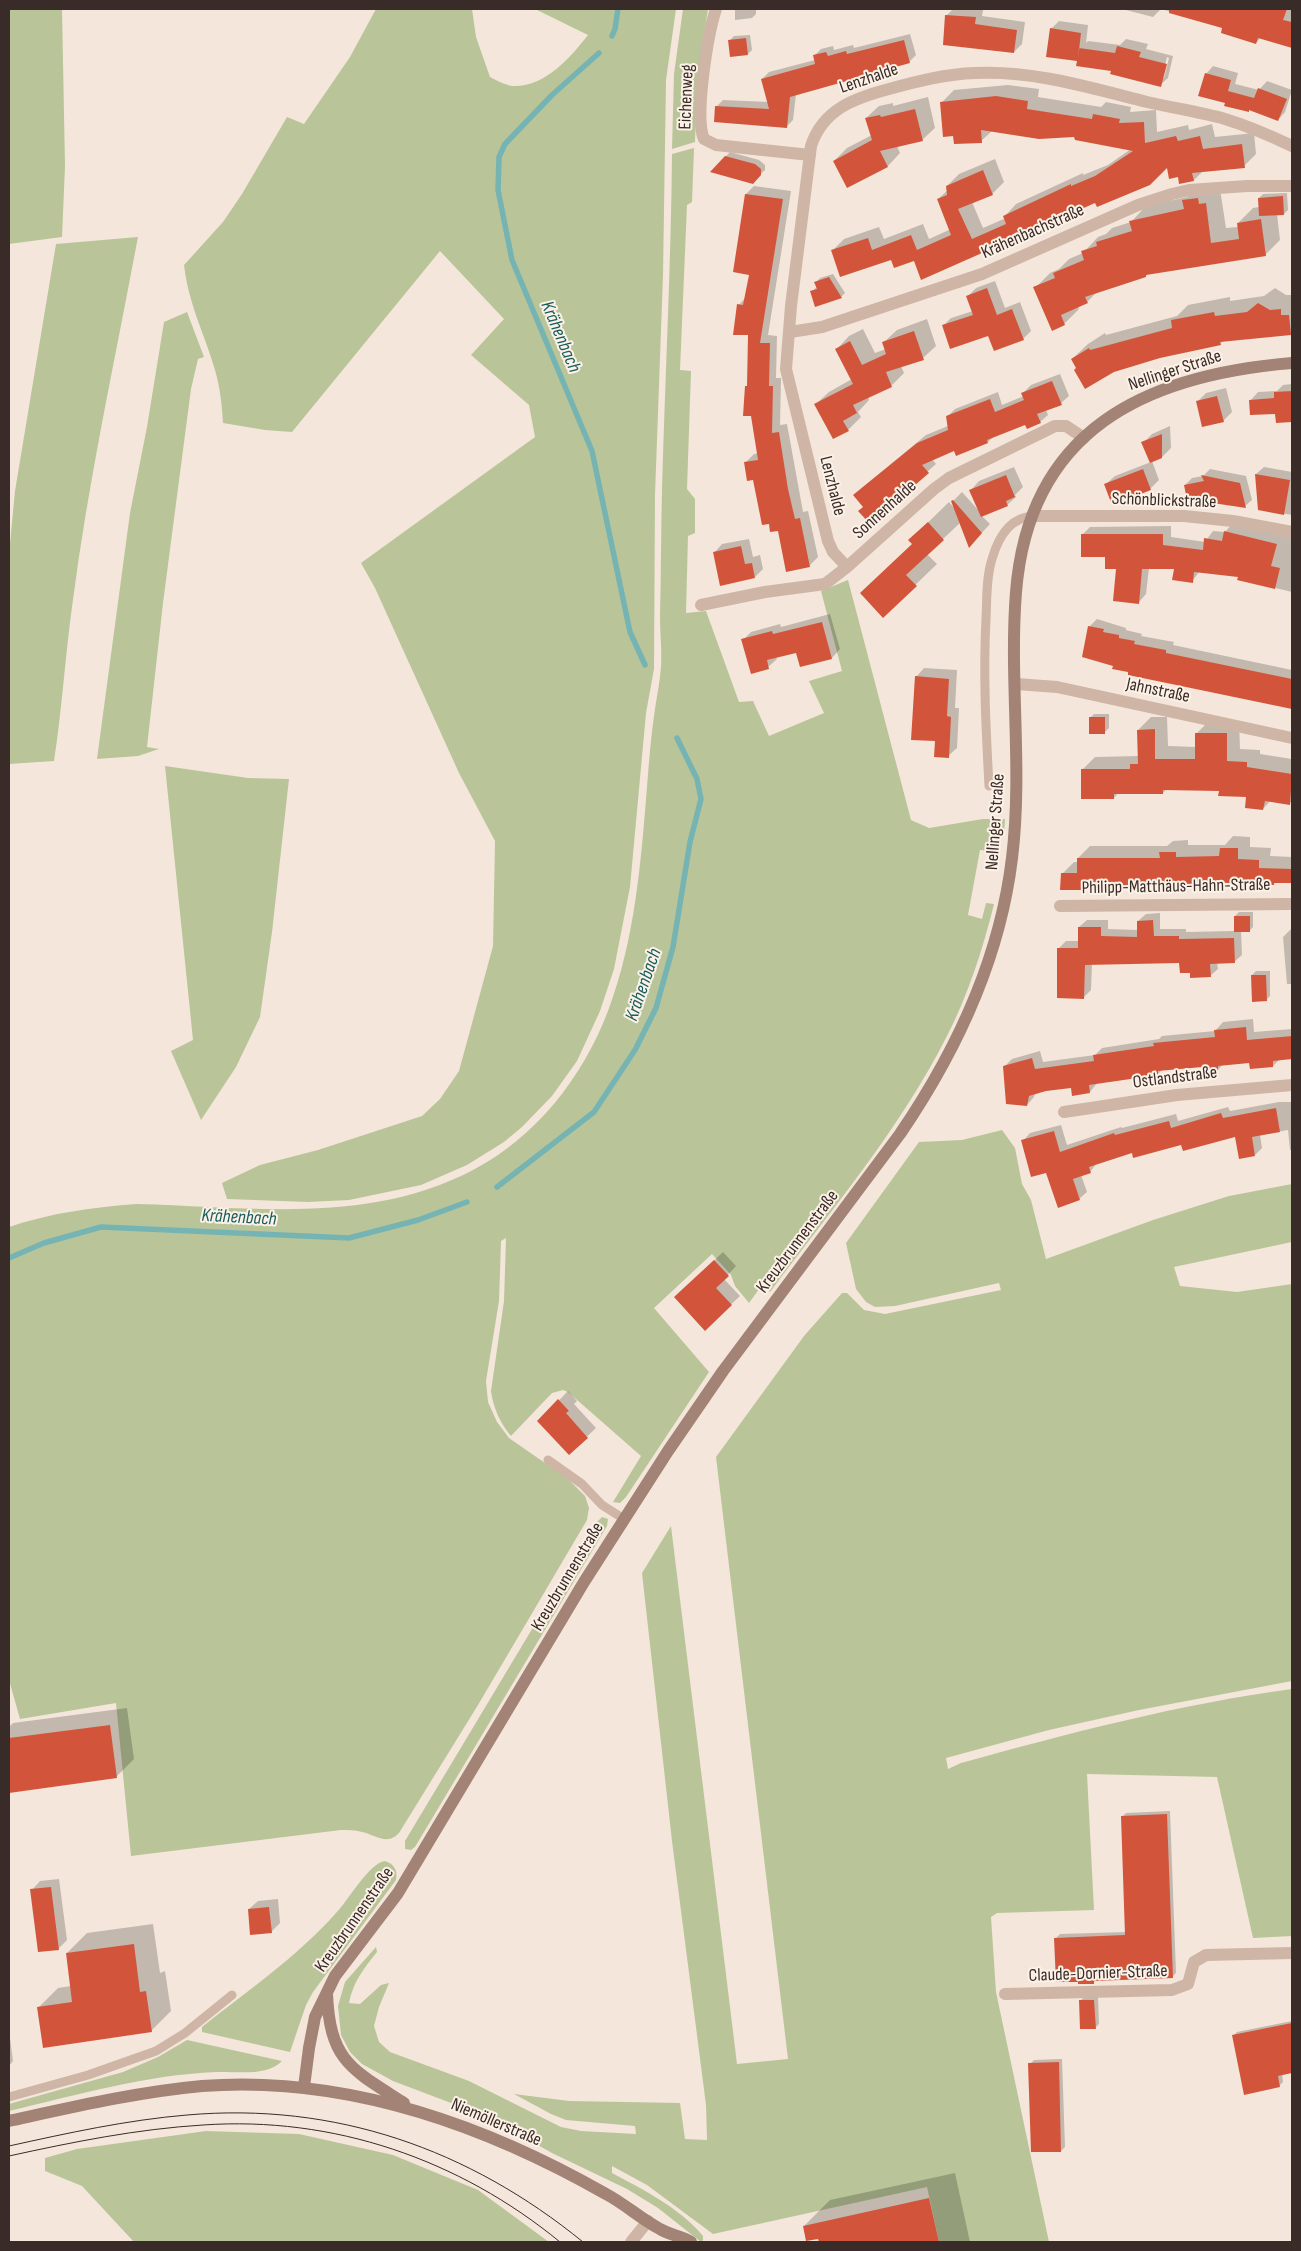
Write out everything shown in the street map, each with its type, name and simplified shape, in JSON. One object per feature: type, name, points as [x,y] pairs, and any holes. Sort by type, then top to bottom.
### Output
[{"type":"main road","name":"Nellinger Straße","points":[[915,1112],[948,1057],[969,1011],[987,964],[1005,900],[1012,861],[1016,815],[1017,585],[1023,548],[1041,496],[1055,471],[1084,438],[1102,421],[1120,408],[1155,392],[1214,375],[1292,363]]},
{"type":"main road","name":"Kreuzbrunnenstraße","points":[[304,2087],[313,2025],[327,1991],[340,1970],[410,1874],[624,1518],[723,1371],[865,1182],[915,1112]]},
{"type":"main road","points":[[327,1991],[330,2029],[340,2051],[360,2074],[414,2110]]},
{"type":"main road","name":"Niemöllerstraße","points":[[9,2121],[158,2091],[218,2086],[304,2087],[341,2092],[414,2110],[479,2133],[532,2156],[606,2193],[660,2229],[691,2242]]},
{"type":"main road","name":"Niemöllerstraße","points":[[660,2229],[668,2242]]},
{"type":"street","name":"Eichenweg","points":[[716,9],[704,76],[701,118],[704,139],[716,145],[810,155]]},
{"type":"street","name":"Lenzhalde","points":[[847,567],[833,552],[828,541],[788,381],[786,363],[791,306],[810,155],[815,136],[823,122],[846,103],[870,94],[925,80],[984,73],[1042,78],[1213,116],[1250,128],[1292,146]]},
{"type":"street","name":"Krähenbachstraße","points":[[790,332],[822,327],[982,274],[1138,205],[1172,194],[1189,190],[1239,186],[1292,186]]},
{"type":"street","name":"Sonnenhalde","points":[[701,605],[765,592],[820,586],[830,581],[847,567],[934,489],[957,474],[1055,426],[1066,426],[1084,438]]},
{"type":"street","name":"Schönblickstraße","points":[[1034,516],[1184,516],[1233,521],[1292,532]]},
{"type":"street","name":"Jahnstraße","points":[[1016,684],[1049,686],[1292,738]]},
{"type":"street","name":"Philipp-Matthäus-Hahn-Straße","points":[[1060,906],[1292,904]]},
{"type":"street","name":"Ostlandstraße","points":[[1064,1112],[1177,1095],[1292,1084]]},
{"type":"street","name":"Claude-Dornier-Straße","points":[[1005,1994],[1172,1990],[1188,1984],[1194,1962],[1206,1956],[1292,1953]]},
{"type":"street","points":[[631,2242],[648,2221]]},
{"type":"lane","name":"Nellinger Straße","points":[[989,786],[984,681],[990,565],[996,546],[1004,532],[1020,518],[1034,516]]},
{"type":"lane","points":[[548,1460],[582,1484],[602,1506],[624,1518]]},
{"type":"lane","points":[[9,2097],[88,2075],[156,2051],[185,2033],[232,1995]]},
{"type":"green space","points":[[9,9],[62,9],[65,166],[62,237],[9,244]]},
{"type":"green space","points":[[376,9],[472,9],[476,37],[490,77],[512,86],[535,82],[545,77],[564,62],[588,35],[535,9],[676,9],[666,80],[663,275],[655,495],[654,669],[646,713],[630,887],[614,969],[600,1011],[577,1061],[552,1096],[522,1127],[504,1142],[467,1165],[421,1185],[349,1200],[308,1202],[227,1199],[222,1183],[260,1165],[318,1150],[422,1116],[440,1099],[459,1071],[493,946],[495,841],[459,773],[375,588],[361,563],[535,437],[529,405],[471,355],[504,319],[440,251],[292,432],[265,430],[223,423],[217,376],[189,293],[184,265],[223,222],[242,194],[287,117],[304,124],[350,57]]},
{"type":"green space","points":[[683,9],[708,9],[697,80],[695,142],[672,149],[674,74]]},
{"type":"green space","points":[[694,148],[692,202],[687,205],[680,370],[691,371],[687,489],[695,499],[695,533],[688,536],[686,613],[706,611],[739,702],[753,701],[769,736],[824,713],[809,681],[842,671],[821,591],[848,580],[911,820],[929,828],[983,819],[1005,819],[1004,835],[998,836],[998,852],[980,850],[968,915],[982,919],[986,903],[994,904],[980,955],[955,1020],[908,1104],[864,1168],[770,1292],[762,1285],[749,1303],[735,1286],[731,1275],[712,1254],[654,1308],[709,1372],[626,1497],[620,1503],[613,1502],[641,1456],[568,1392],[563,1390],[552,1393],[511,1436],[498,1415],[491,1391],[504,1301],[506,1238],[501,1241],[499,1301],[486,1381],[488,1402],[497,1422],[509,1438],[568,1479],[585,1496],[589,1508],[587,1520],[478,1705],[399,1833],[395,1837],[386,1839],[359,1831],[341,1830],[131,1856],[116,1703],[20,1719],[9,1680],[9,1227],[72,1211],[137,1204],[308,1209],[351,1206],[392,1199],[433,1187],[473,1170],[496,1156],[537,1123],[571,1082],[598,1035],[617,984],[631,929],[639,872],[651,738],[661,667],[662,489],[672,154]]},
{"type":"green space","points":[[138,237],[102,421],[78,560],[54,761],[9,764],[9,554],[15,491],[56,244]]},
{"type":"green space","points":[[187,312],[204,357],[198,359],[191,389],[163,603],[147,747],[159,749],[138,756],[97,759],[130,513],[147,427],[164,322]]},
{"type":"green space","points":[[165,766],[248,778],[289,779],[272,932],[260,1017],[236,1067],[201,1120],[171,1051],[193,1040]]},
{"type":"green space","points":[[1002,1130],[1015,1148],[1022,1184],[1031,1200],[1046,1259],[1153,1220],[1229,1196],[1292,1184],[1292,1242],[1174,1267],[1180,1286],[1237,1292],[1292,1284],[1292,1681],[1139,1710],[1049,1730],[946,1758],[948,1769],[961,1763],[1125,1720],[1250,1695],[1292,1689],[1292,1936],[1253,1938],[1217,1777],[1087,1774],[1094,1910],[997,1913],[991,1917],[996,1992],[1049,2242],[939,2242],[927,2187],[713,2234],[647,2185],[612,2166],[612,2173],[661,2200],[684,2217],[703,2236],[701,2242],[658,2208],[627,2189],[552,2153],[488,2117],[393,2081],[362,2064],[350,2052],[341,2035],[338,2006],[345,1982],[376,1947],[377,1952],[356,1982],[349,2003],[360,2004],[381,1985],[389,1983],[379,2007],[374,2026],[379,2042],[390,2052],[469,2081],[561,2127],[581,2131],[636,2134],[635,2126],[566,2120],[514,2094],[569,2101],[680,2103],[685,2139],[707,2140],[706,2105],[672,1841],[642,1573],[671,1526],[737,2064],[788,2059],[716,1457],[804,1336],[842,1293],[847,1293],[864,1310],[885,1314],[1001,1290],[999,1283],[895,1306],[875,1307],[866,1302],[856,1289],[846,1243],[919,1142],[962,1140]]},
{"type":"green space","points":[[602,1517],[608,1519],[607,1526],[415,1847],[411,1850],[405,1849],[405,1841],[580,1549],[596,1523]]},
{"type":"green space","points":[[385,1861],[395,1868],[396,1880],[313,1992],[306,2005],[290,2052],[202,2032],[202,2027],[305,1944],[336,1913],[372,1868]]},
{"type":"green space","points":[[187,2040],[282,2061],[276,2066],[260,2071],[190,2074],[137,2081],[9,2111],[9,2104],[123,2072],[158,2057]]},
{"type":"green space","points":[[206,2131],[299,2134],[393,2155],[478,2190],[549,2242],[134,2242],[82,2186],[45,2171],[45,2158],[77,2149]]},
{"type":"building","points":[[1169,9],[1287,9],[1283,20],[1292,22],[1292,48],[1258,38],[1256,44],[1221,33],[1222,28],[1169,13]]},
{"type":"building","points":[[945,15],[976,17],[975,24],[1017,30],[1014,53],[943,45]]},
{"type":"building","points":[[1050,28],[1081,33],[1079,48],[1115,53],[1117,46],[1141,52],[1139,57],[1167,64],[1161,87],[1110,74],[1111,71],[1076,66],[1077,61],[1046,57]]},
{"type":"building","points":[[746,38],[748,55],[730,57],[728,40]]},
{"type":"building","points":[[904,40],[910,63],[854,81],[854,79],[790,97],[787,128],[714,122],[715,106],[769,109],[761,79],[815,64],[813,55],[826,52],[828,56],[846,51],[847,54]]},
{"type":"building","points":[[1205,73],[1231,80],[1228,91],[1254,98],[1258,88],[1287,99],[1278,121],[1249,110],[1249,112],[1224,106],[1225,103],[1198,96]]},
{"type":"building","points":[[996,96],[1028,101],[1027,109],[1092,119],[1093,114],[1120,119],[1119,123],[1144,122],[1145,143],[1176,136],[1178,141],[1200,136],[1203,149],[1242,144],[1245,168],[1192,173],[1194,181],[1179,184],[1178,177],[1169,179],[1167,168],[1150,185],[1097,207],[1095,203],[921,280],[914,261],[894,268],[891,260],[840,277],[831,250],[868,238],[872,250],[911,235],[917,250],[951,235],[937,199],[947,195],[946,186],[983,170],[993,195],[958,209],[972,239],[1006,224],[1003,216],[1071,184],[1071,186],[1095,176],[1133,151],[1075,140],[1074,137],[1039,139],[981,130],[982,143],[954,144],[953,136],[943,137],[940,102]]},
{"type":"building","points":[[915,109],[923,141],[880,151],[888,167],[847,188],[833,161],[872,140],[865,118],[880,115],[881,117]]},
{"type":"building","points":[[725,156],[755,164],[761,169],[761,175],[753,184],[710,172]]},
{"type":"building","points":[[745,194],[783,199],[760,343],[770,343],[769,386],[773,386],[772,433],[779,432],[788,489],[795,519],[800,518],[810,567],[786,572],[778,531],[770,532],[769,524],[762,525],[753,480],[747,481],[744,462],[758,460],[751,416],[743,416],[745,386],[747,386],[748,335],[733,335],[737,304],[743,305],[749,275],[733,272]]},
{"type":"building","points":[[1283,196],[1284,215],[1259,216],[1258,198]]},
{"type":"building","points":[[1198,198],[1199,204],[1206,203],[1211,243],[1239,239],[1237,223],[1261,219],[1266,256],[1146,275],[1146,277],[1085,297],[1088,303],[1061,315],[1065,325],[1052,331],[1033,287],[1055,278],[1053,273],[1084,260],[1081,251],[1097,246],[1096,242],[1132,231],[1129,221],[1184,209],[1182,200]]},
{"type":"building","points":[[829,277],[842,298],[815,307],[810,291],[817,289],[814,282]]},
{"type":"building","points":[[987,288],[997,315],[1012,309],[1024,340],[994,351],[988,336],[950,349],[942,325],[973,315],[966,296]]},
{"type":"building","points":[[1258,303],[1270,310],[1281,309],[1281,315],[1289,315],[1291,335],[1220,342],[1221,345],[1160,358],[1114,372],[1085,389],[1074,370],[1076,368],[1071,359],[1089,348],[1090,350],[1172,328],[1171,320],[1214,312],[1215,316],[1247,312]]},
{"type":"building","points":[[914,331],[924,360],[886,372],[892,387],[853,405],[857,413],[843,421],[849,431],[833,439],[814,404],[853,384],[835,349],[850,341],[862,365],[886,354],[882,342]]},
{"type":"building","points":[[1052,381],[1062,405],[1037,414],[1041,423],[1027,429],[1025,425],[987,440],[988,443],[956,456],[954,451],[922,465],[929,473],[870,524],[858,511],[863,507],[853,495],[917,443],[948,430],[946,416],[990,399],[995,412],[1024,400],[1021,393]]},
{"type":"building","points":[[1292,391],[1292,422],[1276,423],[1275,414],[1250,415],[1249,400],[1274,398],[1274,392]]},
{"type":"building","points":[[1217,396],[1224,422],[1202,427],[1196,401]]},
{"type":"building","points":[[1162,434],[1162,458],[1150,463],[1141,442]]},
{"type":"building","points":[[1143,469],[1151,490],[1112,505],[1104,484]]},
{"type":"building","points":[[1255,474],[1290,480],[1284,515],[1258,510]]},
{"type":"building","points":[[1006,475],[1015,497],[1006,501],[1008,506],[981,517],[969,490]]},
{"type":"building","points":[[1201,475],[1240,483],[1246,508],[1206,502],[1188,505],[1184,485],[1204,481]]},
{"type":"building","points":[[953,500],[982,533],[969,548],[951,501]]},
{"type":"building","points":[[928,522],[944,540],[906,575],[917,586],[883,618],[860,593],[912,544],[908,540]]},
{"type":"building","points":[[1224,531],[1277,544],[1271,566],[1280,568],[1275,589],[1237,580],[1238,577],[1194,572],[1193,583],[1172,580],[1174,569],[1142,569],[1139,604],[1113,601],[1116,569],[1105,569],[1105,557],[1081,557],[1081,534],[1163,534],[1163,545],[1203,550],[1204,538],[1222,541]]},
{"type":"building","points":[[741,546],[745,564],[752,563],[755,578],[720,586],[713,552]]},
{"type":"building","points":[[822,622],[832,659],[800,667],[796,653],[767,660],[769,669],[751,674],[741,639],[772,631],[773,634]]},
{"type":"building","points":[[1088,626],[1104,629],[1103,632],[1119,635],[1119,638],[1135,641],[1134,644],[1166,650],[1166,653],[1292,679],[1292,709],[1128,675],[1128,672],[1112,669],[1113,666],[1082,657]]},
{"type":"building","points":[[915,676],[949,679],[947,716],[951,717],[949,758],[934,757],[935,741],[911,740]]},
{"type":"building","points":[[1089,717],[1105,717],[1105,734],[1089,734]]},
{"type":"building","points":[[1155,729],[1155,759],[1195,759],[1195,733],[1227,733],[1227,761],[1247,762],[1247,767],[1292,774],[1290,805],[1265,801],[1263,810],[1245,808],[1246,797],[1218,796],[1219,791],[1163,790],[1163,794],[1114,794],[1114,799],[1081,799],[1081,769],[1130,769],[1130,764],[1138,764],[1137,730]]},
{"type":"building","points":[[1220,848],[1238,848],[1238,859],[1259,860],[1259,868],[1292,869],[1292,883],[1274,883],[1274,885],[1205,882],[1205,885],[1117,887],[1117,890],[1060,890],[1061,873],[1077,873],[1077,858],[1160,858],[1159,852],[1176,852],[1176,857],[1219,856]]},
{"type":"building","points":[[1234,916],[1250,916],[1250,932],[1234,932]]},
{"type":"building","points":[[1153,920],[1154,936],[1179,936],[1179,939],[1234,938],[1235,963],[1210,964],[1211,977],[1190,978],[1190,973],[1180,973],[1179,963],[1085,965],[1084,999],[1057,998],[1057,948],[1078,948],[1078,927],[1101,927],[1101,936],[1137,937],[1137,921]]},
{"type":"building","points":[[1251,975],[1266,975],[1267,1001],[1252,1002]]},
{"type":"building","points":[[1246,1027],[1247,1040],[1292,1036],[1292,1059],[1273,1061],[1273,1067],[1250,1069],[1249,1063],[1218,1066],[1218,1071],[1203,1072],[1202,1067],[1158,1071],[1158,1075],[1089,1085],[1090,1093],[1072,1096],[1071,1088],[1046,1091],[1029,1096],[1027,1106],[1006,1104],[1003,1066],[1032,1058],[1035,1069],[1094,1061],[1093,1055],[1154,1046],[1153,1043],[1215,1037],[1214,1030]]},
{"type":"building","points":[[1276,1108],[1280,1132],[1252,1137],[1255,1156],[1239,1159],[1235,1137],[1183,1151],[1181,1145],[1133,1158],[1132,1153],[1089,1167],[1091,1173],[1073,1179],[1080,1200],[1058,1208],[1046,1173],[1031,1177],[1021,1140],[1054,1131],[1060,1152],[1114,1133],[1115,1135],[1169,1121],[1171,1128],[1221,1113],[1223,1118]]},
{"type":"building","points":[[714,1260],[729,1276],[716,1288],[732,1305],[705,1331],[674,1297]]},
{"type":"building","points":[[558,1399],[569,1411],[566,1413],[588,1438],[569,1455],[537,1421]]},
{"type":"building","points":[[110,1725],[117,1778],[9,1793],[9,1738]]},
{"type":"building","points":[[1167,1814],[1173,1978],[1094,1981],[1094,1984],[1056,1982],[1054,1938],[1125,1935],[1121,1816]]},
{"type":"building","points":[[51,1887],[59,1950],[38,1952],[30,1889]]},
{"type":"building","points":[[269,1907],[272,1933],[250,1935],[248,1909]]},
{"type":"building","points":[[134,1944],[140,1992],[146,1991],[152,2032],[43,2048],[37,2007],[72,2002],[66,1953]]},
{"type":"building","points":[[1079,2000],[1094,2000],[1096,2029],[1080,2029]]},
{"type":"building","points":[[1292,2023],[1292,2073],[1278,2076],[1280,2087],[1244,2095],[1232,2035]]},
{"type":"building","points":[[1059,2062],[1061,2152],[1031,2152],[1028,2063]]},
{"type":"building","points":[[929,2198],[939,2242],[819,2242],[818,2239],[806,2241],[803,2226]]},
{"type":"waterway","name":"Krähenbach","points":[[612,36],[618,9]]},
{"type":"waterway","name":"Krähenbach","points":[[599,53],[552,95],[505,144],[499,157],[498,190],[512,260],[592,451],[630,632],[645,665]]},
{"type":"waterway","name":"Krähenbach","points":[[497,1187],[594,1112],[635,1050],[656,1008],[673,947],[690,842],[701,799],[697,779],[677,738]]},
{"type":"waterway","name":"Krähenbach","points":[[9,1258],[44,1243],[101,1227],[349,1238],[418,1220],[467,1202]]},
{"type":"tram line","points":[[9,2146],[75,2132],[165,2117],[242,2113],[295,2116],[347,2125],[398,2139],[447,2158],[494,2181],[539,2209],[583,2242]]},
{"type":"tram line","points":[[9,2156],[105,2137],[178,2127],[252,2124],[299,2128],[346,2136],[392,2149],[437,2166],[480,2187],[521,2213],[560,2242]]}]
